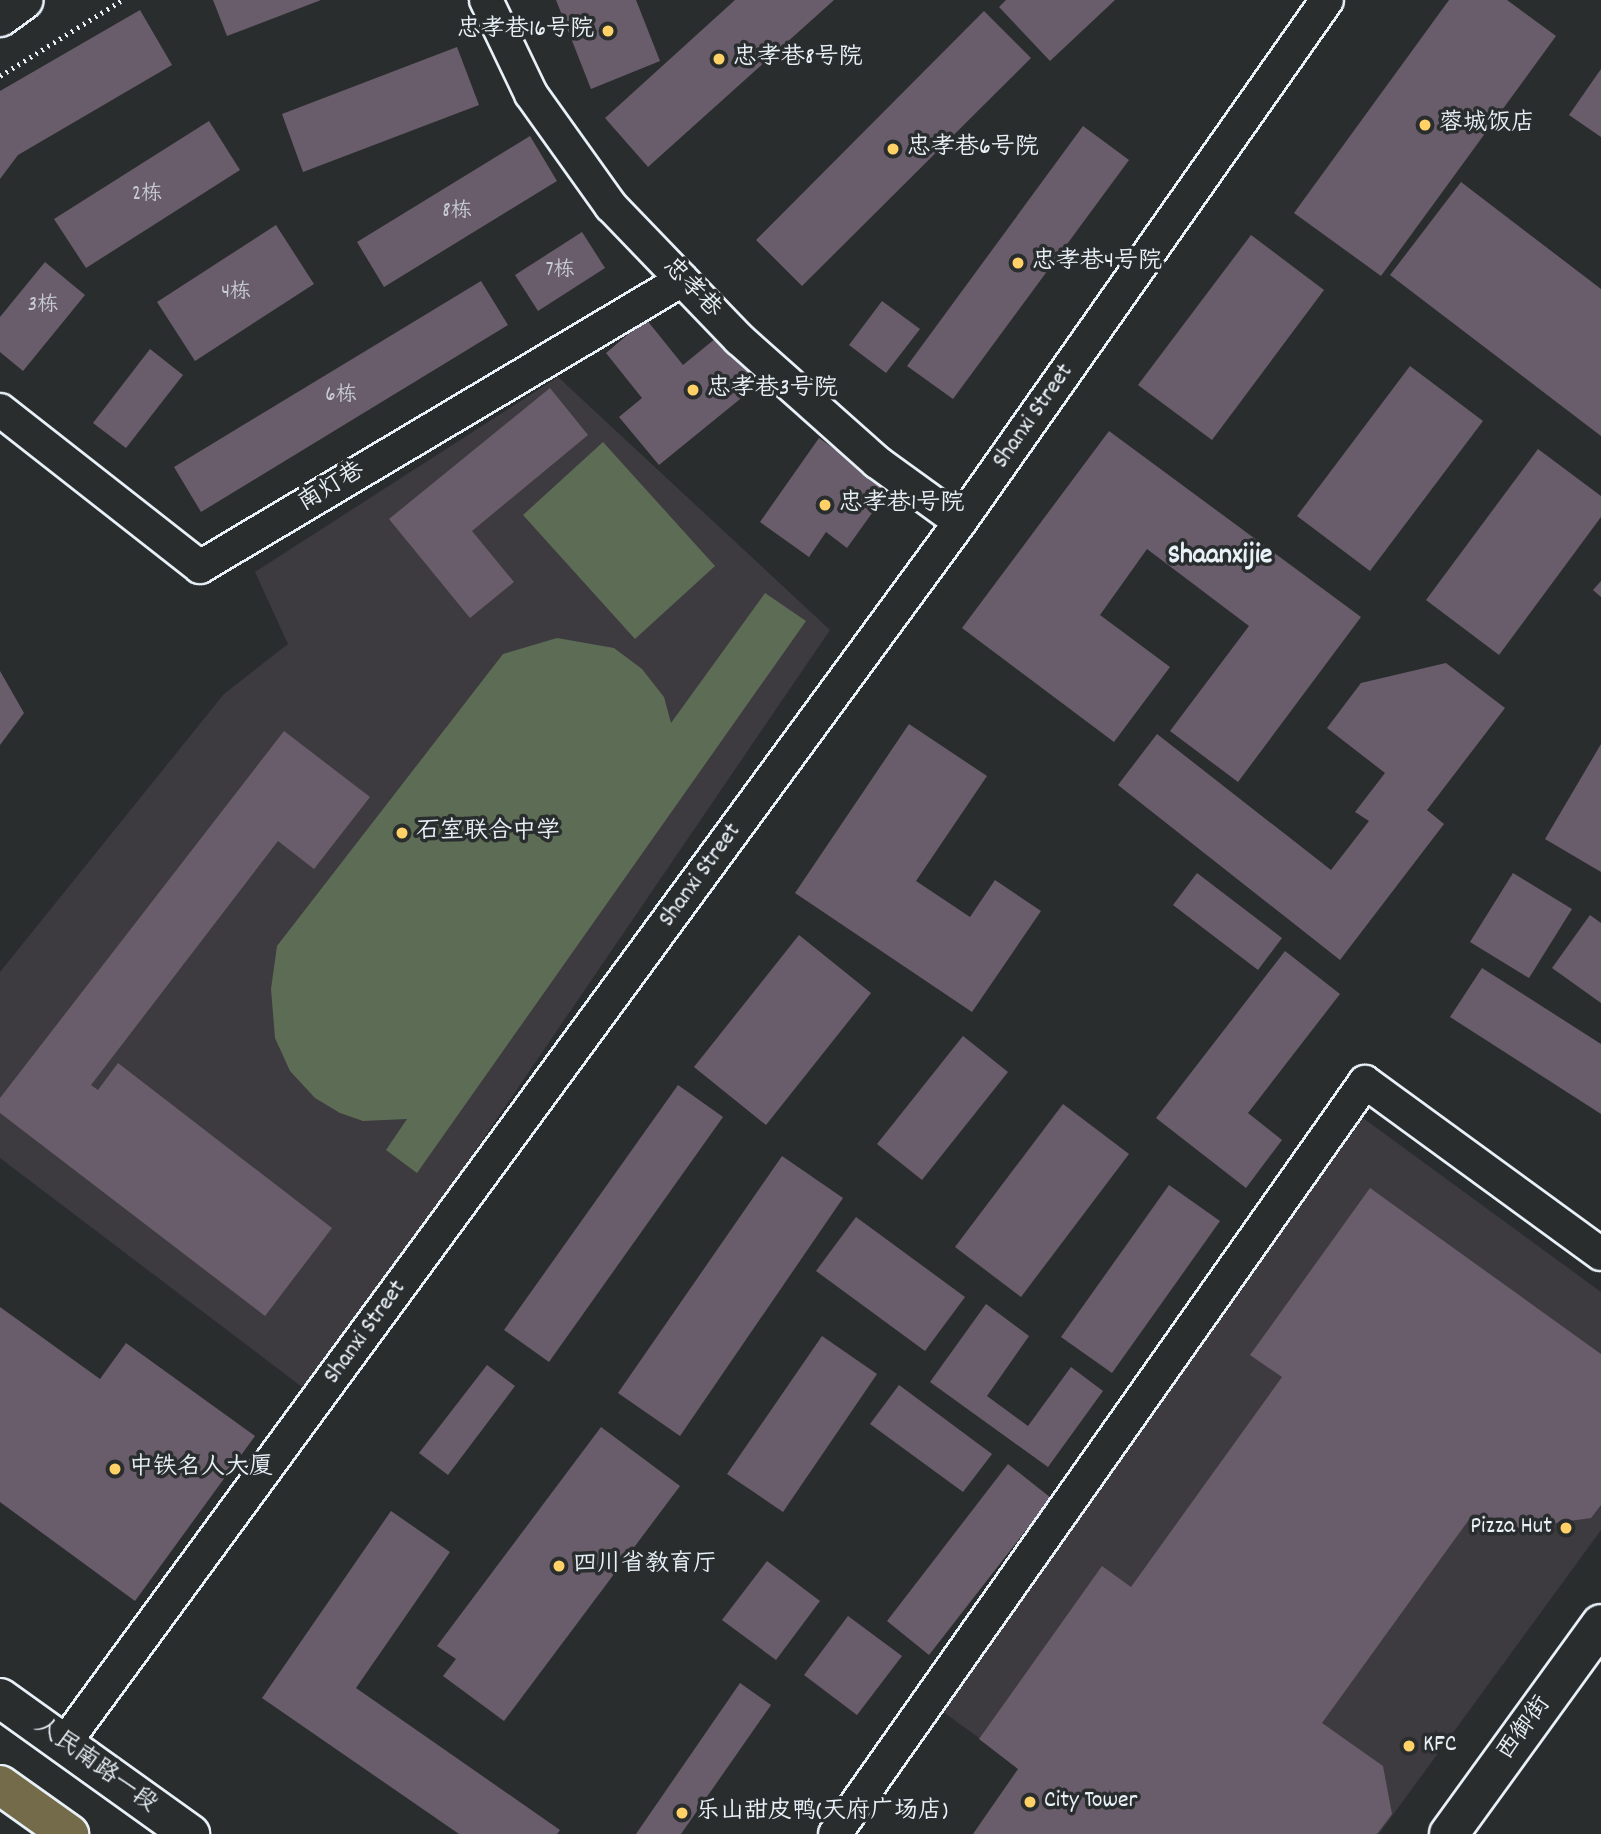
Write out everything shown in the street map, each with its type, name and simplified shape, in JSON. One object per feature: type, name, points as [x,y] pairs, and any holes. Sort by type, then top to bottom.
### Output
[{"type":"main road","points":[[0,17],[23,0]]},
{"type":"main road","name":"西御街","points":[[1449,1834],[1601,1624]]},
{"type":"main road","name":"人民南路一段","points":[[0,1698],[190,1834]]},
{"type":"main road","points":[[0,1785],[69,1834]]},
{"type":"street","name":"忠孝巷","points":[[486,0],[531,94],[611,206],[738,339],[877,462],[960,522]]},
{"type":"street","name":"Shanxi Street","points":[[64,1744],[960,522],[1327,0]]},
{"type":"street","name":"南灯巷","points":[[0,410],[200,567],[682,280]]},
{"type":"street","points":[[835,1834],[1365,1082],[1601,1254]]},
{"type":"path","points":[[0,76],[122,0]]},
{"type":"shaded area","name":"石室联合中学","points":[[558,377],[830,630],[310,1393],[0,1158],[0,972],[224,694],[288,644],[255,572]]},
{"type":"shaded area","points":[[1363,1118],[1601,1292],[1601,1530],[1379,1834],[1110,1834],[938,1708]]},
{"type":"green space","points":[[603,442],[715,566],[635,639],[523,515]]},
{"type":"green space","points":[[765,593],[806,621],[417,1173],[386,1150],[407,1119],[363,1121],[340,1113],[315,1098],[290,1071],[275,1038],[271,989],[277,946],[503,654],[557,638],[614,648],[642,669],[664,697],[671,723]]},
{"type":"building","points":[[213,0],[321,0],[227,36]]},
{"type":"building","name":"忠孝巷16号院","points":[[556,0],[636,0],[660,61],[591,89]]},
{"type":"building","name":"忠孝巷8号院","points":[[735,0],[834,0],[648,167],[605,118]]},
{"type":"building","points":[[1006,0],[1115,0],[1050,61],[999,7]]},
{"type":"building","name":"蓉城饭店","points":[[1449,0],[1507,0],[1556,36],[1381,276],[1294,213]]},
{"type":"building","points":[[140,10],[172,65],[18,155],[0,179],[0,91]]},
{"type":"building","name":"忠孝巷6号院","points":[[984,11],[1031,58],[802,286],[756,240]]},
{"type":"building","points":[[457,47],[479,105],[303,172],[282,114]]},
{"type":"building","points":[[1601,69],[1601,137],[1569,115]]},
{"type":"building","points":[[209,121],[240,170],[86,268],[54,219]]},
{"type":"building","name":"忠孝巷4号院","points":[[1083,126],[1129,160],[953,399],[907,366]]},
{"type":"building","points":[[530,136],[557,181],[384,287],[357,242]]},
{"type":"building","points":[[1461,182],[1601,289],[1601,436],[1390,275]]},
{"type":"building","points":[[276,225],[314,284],[195,361],[157,302]]},
{"type":"building","points":[[582,232],[605,268],[538,311],[515,275]]},
{"type":"building","points":[[1251,235],[1324,290],[1212,440],[1138,385]]},
{"type":"building","points":[[45,262],[85,295],[23,371],[0,352],[0,317]]},
{"type":"building","points":[[481,281],[508,325],[201,512],[174,467]]},
{"type":"building","points":[[882,301],[920,329],[886,373],[849,345]]},
{"type":"building","name":"忠孝巷3号院","points":[[646,319],[683,365],[721,334],[761,382],[659,465],[619,417],[642,398],[606,353]]},
{"type":"building","points":[[150,349],[183,375],[126,448],[93,423]]},
{"type":"building","points":[[1410,366],[1483,421],[1370,571],[1297,516]]},
{"type":"building","points":[[550,388],[588,435],[472,531],[514,582],[470,618],[389,519]]},
{"type":"building","points":[[1109,431],[1361,617],[1238,782],[1170,731],[1249,626],[1147,549],[1100,615],[1170,667],[1114,742],[962,628]]},
{"type":"building","name":"忠孝巷1号院","points":[[819,438],[890,488],[847,548],[826,532],[809,557],[760,522]]},
{"type":"building","points":[[1538,449],[1601,496],[1601,517],[1499,655],[1426,600]]},
{"type":"building","points":[[1601,581],[1601,597],[1593,590]]},
{"type":"building","points":[[1446,663],[1505,708],[1427,810],[1444,824],[1340,960],[1118,785],[1157,734],[1331,870],[1369,821],[1355,812],[1385,773],[1327,728],[1361,683]]},
{"type":"building","points":[[0,671],[24,713],[0,745]]},
{"type":"building","points":[[909,724],[987,776],[916,881],[970,917],[995,880],[1041,911],[972,1012],[795,893]]},
{"type":"building","points":[[284,731],[370,797],[314,869],[278,841],[91,1085],[98,1090],[118,1063],[332,1228],[265,1316],[0,1113],[0,1098]]},
{"type":"building","points":[[1601,744],[1601,872],[1545,839]]},
{"type":"building","points":[[1197,873],[1282,938],[1258,970],[1173,905]]},
{"type":"building","points":[[1513,873],[1572,909],[1529,978],[1470,942]]},
{"type":"building","points":[[1590,915],[1601,923],[1601,1003],[1552,968]]},
{"type":"building","points":[[799,935],[871,993],[766,1125],[694,1067]]},
{"type":"building","points":[[1285,951],[1340,994],[1248,1113],[1282,1140],[1246,1188],[1156,1118]]},
{"type":"building","points":[[1482,968],[1601,1044],[1601,1114],[1450,1017]]},
{"type":"building","points":[[963,1036],[1008,1072],[922,1180],[877,1144]]},
{"type":"building","points":[[678,1085],[723,1117],[549,1362],[504,1330]]},
{"type":"building","points":[[1063,1104],[1129,1154],[1021,1297],[955,1247]]},
{"type":"building","points":[[782,1156],[843,1198],[680,1436],[618,1393]]},
{"type":"building","points":[[1169,1185],[1220,1221],[1112,1373],[1061,1337]]},
{"type":"building","points":[[1370,1188],[1601,1354],[1601,1505],[1591,1518],[1496,1531],[1473,1514],[1322,1723],[1383,1766],[1392,1814],[1377,1834],[973,1834],[1018,1769],[979,1739],[1102,1566],[1131,1587],[1282,1377],[1250,1355]]},
{"type":"building","points":[[856,1217],[965,1297],[925,1351],[816,1271]]},
{"type":"building","points":[[986,1304],[1029,1336],[987,1396],[1028,1426],[1071,1367],[1103,1391],[1048,1467],[930,1382]]},
{"type":"building","name":"中铁名人大厦","points":[[0,1307],[100,1379],[126,1343],[255,1436],[135,1601],[0,1502]]},
{"type":"building","points":[[822,1336],[877,1374],[783,1512],[727,1474]]},
{"type":"building","points":[[487,1365],[515,1386],[448,1475],[419,1453]]},
{"type":"building","points":[[899,1385],[992,1454],[963,1492],[870,1424]]},
{"type":"building","name":"四川省教育厅","points":[[601,1427],[680,1486],[504,1721],[443,1676],[456,1659],[437,1646]]},
{"type":"building","points":[[1008,1464],[1051,1498],[929,1655],[887,1621]]},
{"type":"building","points":[[391,1511],[450,1552],[356,1688],[560,1830],[557,1834],[459,1834],[262,1698]]},
{"type":"building","points":[[767,1561],[820,1601],[776,1660],[722,1620]]},
{"type":"building","points":[[848,1616],[902,1656],[857,1715],[804,1675]]},
{"type":"building","points":[[740,1683],[771,1705],[681,1834],[636,1834]]},
{"type":"place","name":"忠孝巷16号院","points":[[608,31]]},
{"type":"place","name":"忠孝巷8号院","points":[[719,59]]},
{"type":"place","name":"蓉城饭店","points":[[1425,125]]},
{"type":"place","name":"忠孝巷6号院","points":[[893,149]]},
{"type":"place","name":"忠孝巷4号院","points":[[1018,263]]},
{"type":"place","name":"忠孝巷3号院","points":[[693,390]]},
{"type":"place","name":"忠孝巷1号院","points":[[825,505]]},
{"type":"place","name":"石室联合中学","points":[[402,833]]},
{"type":"place","name":"中铁名人大厦","points":[[115,1469]]},
{"type":"place","name":"Pizza Hut","points":[[1566,1528]]},
{"type":"place","name":"四川省教育厅","points":[[559,1566]]},
{"type":"place","name":"KFC","points":[[1409,1746]]},
{"type":"place","name":"City Tower","points":[[1030,1802]]},
{"type":"place","name":"乐山甜皮鸭(天府广场店)","points":[[682,1813]]},
{"type":"district","name":"Shaanxijie","points":[[1220,557]]}]
